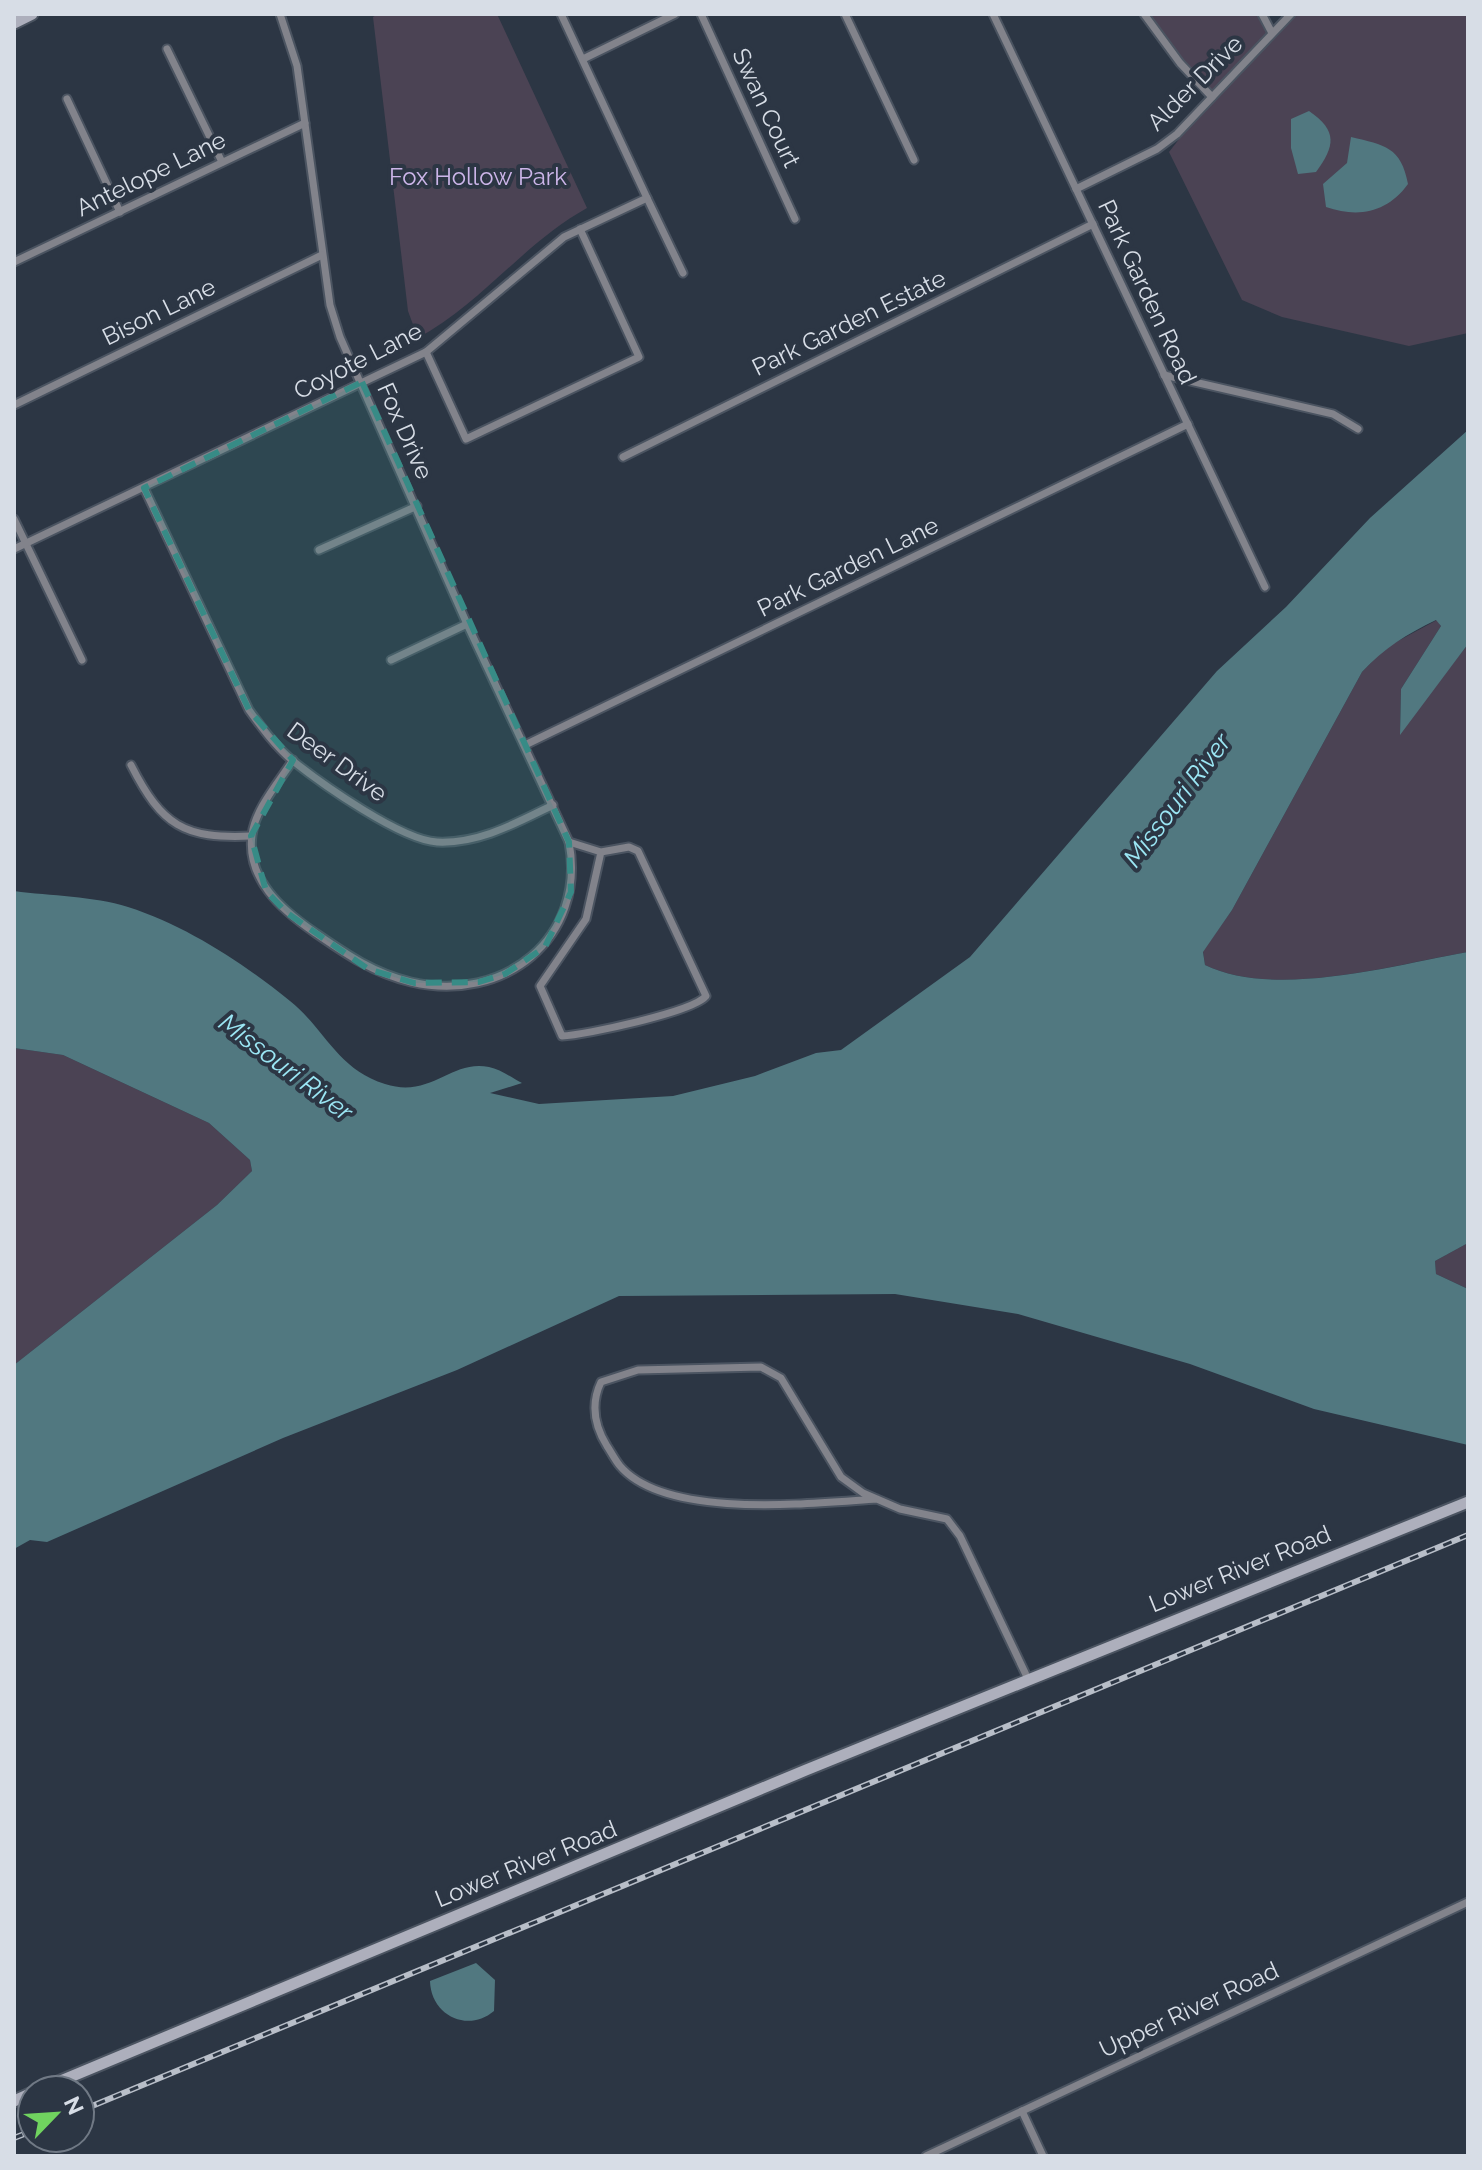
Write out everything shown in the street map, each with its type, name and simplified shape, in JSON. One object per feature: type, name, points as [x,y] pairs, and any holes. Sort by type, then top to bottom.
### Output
[{"type":"street","points":[[14,23],[32,14]]},
{"type":"street","name":"Fox Drive","points":[[251,836],[256,868],[266,891],[287,913],[368,969],[414,983],[445,986],[505,974],[545,947],[562,922],[575,870],[569,842],[553,805],[467,624],[330,305],[291,41],[280,14]]},
{"type":"street","points":[[561,14],[683,273]]},
{"type":"street","points":[[583,59],[675,14]]},
{"type":"street","name":"Swan Court","points":[[701,14],[795,219]]},
{"type":"street","points":[[845,14],[914,160]]},
{"type":"street","name":"Park Garden Road","points":[[993,14],[1265,587]]},
{"type":"street","points":[[1144,14],[1180,63],[1212,97]]},
{"type":"street","points":[[1262,14],[1272,33]]},
{"type":"street","name":"Alder Drive","points":[[1076,189],[1157,149],[1212,97],[1291,14]]},
{"type":"street","points":[[167,49],[222,162]]},
{"type":"street","points":[[67,99],[120,212]]},
{"type":"street","name":"Antelope Lane","points":[[15,259],[305,123]]},
{"type":"street","name":"Coyote Lane","points":[[14,549],[426,352],[564,237],[647,198]]},
{"type":"street","name":"Park Garden Estate","points":[[623,457],[1093,224]]},
{"type":"street","points":[[426,352],[466,439],[639,357],[580,229]]},
{"type":"street","name":"Bison Lane","points":[[14,405],[322,255]]},
{"type":"street","points":[[1164,375],[1333,414],[1358,429]]},
{"type":"street","name":"Park Garden Lane","points":[[525,745],[1188,424]]},
{"type":"street","name":"Deer Drive","points":[[144,488],[249,710],[266,734],[293,760],[396,829],[434,842],[470,840],[506,828],[553,805]]},
{"type":"street","points":[[319,550],[417,506]]},
{"type":"street","points":[[14,519],[82,660]]},
{"type":"street","points":[[391,660],[467,624]]},
{"type":"street","points":[[131,765],[144,791],[163,815],[189,831],[213,837],[251,836],[258,814],[293,760]]},
{"type":"street","points":[[569,842],[601,852],[629,847],[644,859],[706,996],[701,1002],[674,1014],[562,1036],[540,986],[586,919],[601,852]]},
{"type":"street","points":[[877,1499],[720,1504],[644,1485],[621,1468],[601,1436],[593,1399],[601,1382],[638,1370],[761,1367],[781,1378],[841,1477],[900,1509],[947,1519],[960,1536],[1028,1679]]},
{"type":"street","name":"Lower River Road","points":[[78,2074],[1028,1679],[1468,1502]]},
{"type":"street","name":"Upper River Road","points":[[926,2156],[1468,1902]]},
{"type":"street","points":[[1022,2111],[1043,2156]]},
{"type":"highlighted area","points":[[362,382],[569,842],[571,892],[545,947],[505,974],[479,982],[414,983],[368,969],[287,913],[266,891],[251,836],[293,760],[249,710],[144,488]]},
{"type":"green space","name":"Fox Hollow Park","points":[[378,14],[497,14],[587,208],[543,238],[462,308],[418,338],[408,311],[373,17]]},
{"type":"green space","points":[[1144,14],[1262,14],[1272,33],[1291,14],[1468,14],[1468,333],[1409,346],[1282,317],[1242,300],[1169,152],[1212,97]]},
{"type":"green space","points":[[1437,620],[1441,626],[1401,689],[1400,733],[1468,644],[1468,952],[1370,971],[1299,979],[1234,975],[1205,965],[1203,951],[1232,910],[1362,672],[1385,648]]},
{"type":"green space","points":[[14,1048],[63,1055],[209,1123],[250,1160],[252,1171],[217,1205],[14,1365]]},
{"type":"green space","points":[[1468,1243],[1468,1289],[1436,1274],[1435,1261]]},
{"type":"water","points":[[1309,111],[1325,125],[1330,147],[1316,172],[1298,174],[1291,148],[1291,119]]},
{"type":"water","points":[[1351,137],[1390,150],[1401,162],[1408,184],[1400,194],[1381,207],[1349,212],[1326,207],[1323,184],[1347,163]]},
{"type":"water","name":"Missouri River","points":[[1468,430],[1468,644],[1400,735],[1401,689],[1441,626],[1436,620],[1406,636],[1362,672],[1232,910],[1203,952],[1205,965],[1233,975],[1299,979],[1371,971],[1468,952],[1468,1243],[1435,1261],[1436,1274],[1468,1289],[1468,1445],[1314,1409],[1190,1364],[1018,1314],[895,1294],[619,1296],[457,1370],[283,1438],[47,1542],[30,1540],[14,1549],[14,1365],[217,1205],[252,1171],[250,1160],[209,1123],[63,1055],[14,1048],[14,891],[115,903],[172,924],[253,973],[302,1012],[343,1059],[355,1069],[385,1084],[415,1087],[476,1066],[493,1068],[522,1083],[490,1093],[539,1104],[673,1096],[755,1076],[816,1053],[841,1050],[970,957],[1217,671],[1286,607],[1370,518]]},
{"type":"water","points":[[476,1963],[495,1980],[494,2011],[473,2021],[453,2017],[437,2004],[430,1981]]},
{"type":"railway","points":[[96,2104],[1468,1535]]}]
